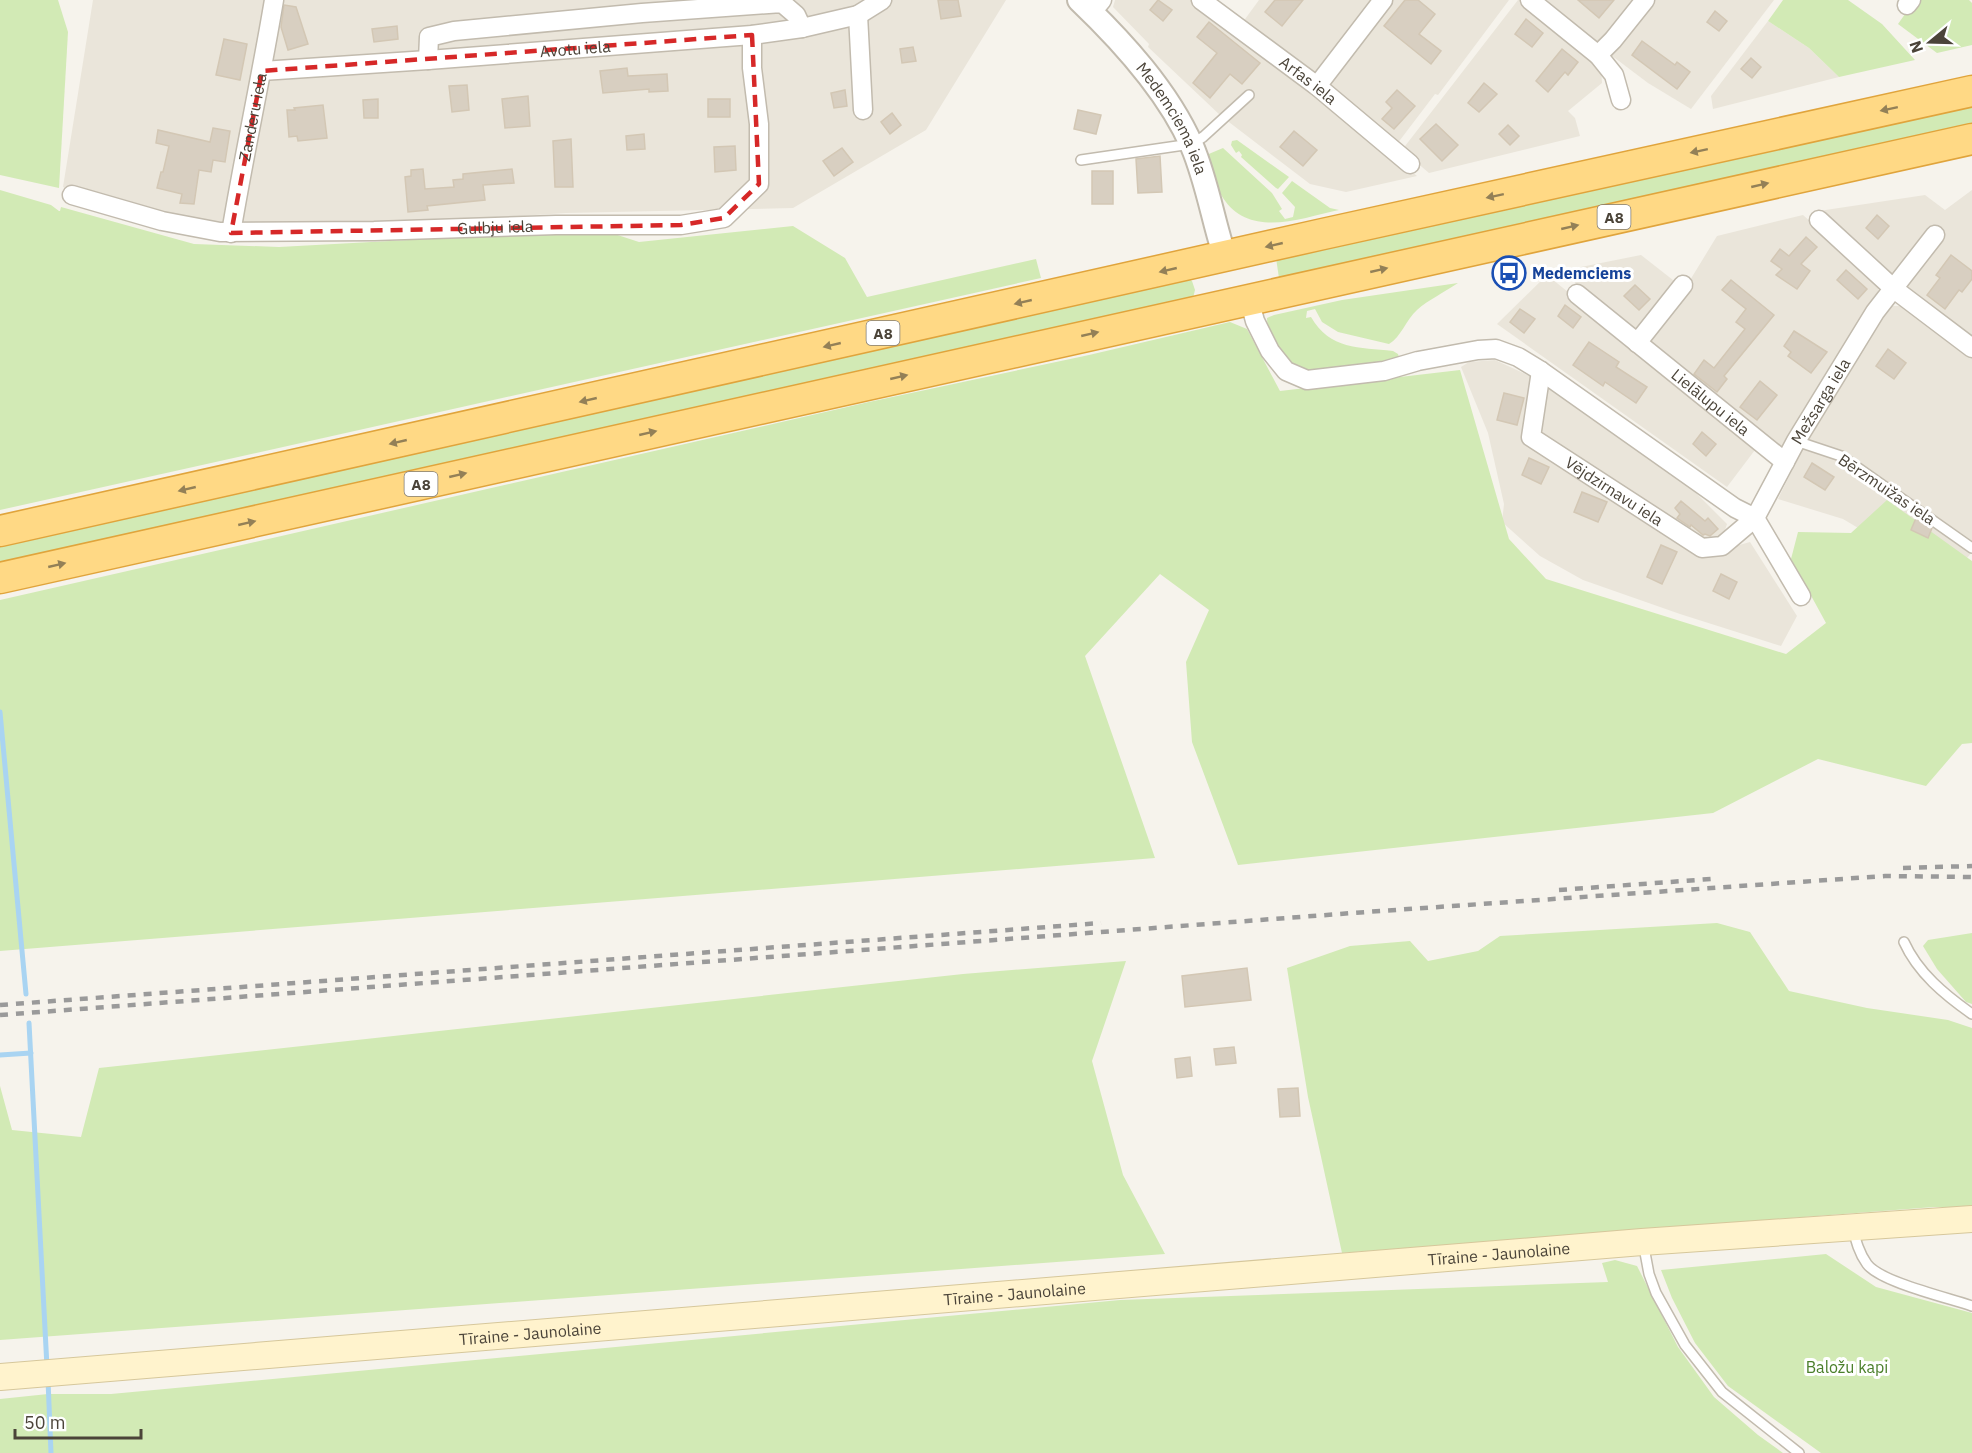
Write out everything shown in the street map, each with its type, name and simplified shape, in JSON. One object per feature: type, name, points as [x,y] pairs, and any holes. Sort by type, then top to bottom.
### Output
[{"type":"highway","name":"A8","points":[[0,531],[1972,91]]},
{"type":"highway","name":"A8","points":[[0,578],[1972,139]]},
{"type":"main road","name":"Tīraine - Jaunolaine","points":[[0,1377],[1642,1242],[1972,1219]]},
{"type":"street","name":"Zanderu iela","points":[[231,233],[274,0]]},
{"type":"street","name":"Avotu iela","points":[[262,71],[752,35],[802,28],[858,15],[882,0]]},
{"type":"street","name":"Arfas iela","points":[[1201,0],[1317,86],[1410,164]]},
{"type":"street","points":[[1317,86],[1383,0]]},
{"type":"street","points":[[1530,0],[1598,55],[1614,75],[1621,100]]},
{"type":"street","points":[[1598,55],[1645,0]]},
{"type":"street","points":[[428,60],[429,36],[642,7],[782,3],[796,15],[802,28]]},
{"type":"street","name":"Medemciema iela","points":[[1091,4],[1147,74],[1171,108],[1191,144],[1226,257]]},
{"type":"street","points":[[858,15],[862,110]]},
{"type":"street","name":"Gulbju iela","points":[[72,195],[162,221],[231,233],[555,225],[681,225],[724,218],[759,184],[759,124],[752,68],[752,35]]},
{"type":"street","points":[[1819,220],[1894,289],[1972,348]]},
{"type":"street","name":"Mežsarga iela","points":[[1755,518],[1796,441],[1875,312],[1935,236]]},
{"type":"street","points":[[1637,343],[1683,285]]},
{"type":"street","name":"Lielālupu iela","points":[[1578,294],[1785,462]]},
{"type":"street","points":[[1249,299],[1255,321],[1269,351],[1286,371],[1307,380],[1384,371],[1418,361],[1478,350],[1496,349],[1518,357],[1735,508],[1755,518],[1801,596]]},
{"type":"street","name":"Vējdzirnavu iela","points":[[1541,371],[1531,436],[1702,548],[1722,546],[1755,518]]},
{"type":"lane","points":[[1081,160],[1191,144],[1203,137],[1249,95]]},
{"type":"lane","name":"Bērzmuižas iela","points":[[1796,441],[1841,456],[1972,548]]},
{"type":"lane","points":[[1904,942],[1911,957],[1929,978],[1972,1014]]},
{"type":"lane","points":[[1853,1226],[1858,1249],[1868,1266],[1882,1276],[1972,1306]]},
{"type":"lane","points":[[1642,1242],[1656,1293],[1685,1345],[1722,1392],[1799,1453]]},
{"type":"highlighted area","points":[[752,35],[759,184],[724,218],[681,225],[231,233],[262,71]]},
{"type":"shaded area","points":[[93,0],[1006,0],[926,130],[793,208],[566,213],[190,237],[63,187]]},
{"type":"shaded area","points":[[1115,0],[1192,0],[1355,125],[1417,176],[1346,192],[1310,184],[1221,116],[1148,47],[1149,44],[1113,7]]},
{"type":"shaded area","points":[[1259,0],[1377,0],[1315,79],[1240,26]]},
{"type":"shaded area","points":[[1388,0],[1509,0],[1438,95],[1435,94],[1397,144],[1321,84]]},
{"type":"shaded area","points":[[1518,0],[1522,0],[1601,68],[1602,83],[1568,111],[1575,118],[1580,136],[1429,173],[1402,150]]},
{"type":"shaded area","points":[[1540,0],[1639,0],[1600,47]]},
{"type":"shaded area","points":[[1649,0],[1774,0],[1691,109],[1648,83],[1607,52]]},
{"type":"shaded area","points":[[1768,21],[1809,48],[1839,77],[1713,109],[1711,96]]},
{"type":"shaded area","points":[[1972,190],[1972,339],[1901,285],[1942,231],[1935,226],[1893,275],[1819,211],[1925,195],[1945,210]]},
{"type":"shaded area","points":[[1803,215],[1880,284],[1877,295],[1781,450],[1646,341],[1684,290],[1717,236]]},
{"type":"shaded area","points":[[1641,255],[1678,284],[1639,335],[1561,271]]},
{"type":"shaded area","points":[[1547,275],[1758,446],[1727,487],[1497,324]]},
{"type":"shaded area","points":[[1888,306],[1908,306],[1972,356],[1972,552],[1948,581],[1843,519],[1778,499],[1816,422]]},
{"type":"shaded area","points":[[1495,360],[1536,379],[1522,438],[1704,555],[1750,542],[1797,616],[1781,646],[1583,580],[1540,556],[1502,522],[1504,504],[1488,433],[1461,367],[1469,362]]},
{"type":"shaded area","points":[[1548,386],[1693,490],[1727,524],[1723,536],[1698,541],[1539,437]]},
{"type":"green space","points":[[0,0],[58,0],[68,32],[59,188],[0,175]]},
{"type":"green space","points":[[1783,0],[1848,0],[1882,24],[1915,60],[1839,77],[1809,48],[1768,21]]},
{"type":"green space","points":[[1915,0],[1969,0],[1972,3],[1972,45],[1937,53],[1898,24]]},
{"type":"green space","points":[[1972,105],[1972,124],[1279,278],[1276,258]]},
{"type":"green space","points":[[1237,140],[1289,177],[1278,189],[1241,157],[1239,151],[1236,153],[1231,145],[1232,141]]},
{"type":"green space","points":[[1223,148],[1272,193],[1285,219],[1293,217],[1295,207],[1282,193],[1292,181],[1330,208],[1339,210],[1293,221],[1262,222],[1247,218],[1234,211],[1223,198],[1204,156]]},
{"type":"green space","points":[[0,190],[51,205],[59,211],[61,207],[194,244],[279,247],[520,234],[593,227],[639,242],[793,226],[845,258],[867,297],[1036,259],[1041,278],[0,510]]},
{"type":"green space","points":[[1186,278],[1192,281],[1195,290],[1193,298],[0,564],[0,545]]},
{"type":"green space","points":[[1458,283],[1417,310],[1389,344],[1338,332],[1322,322],[1315,309],[1307,311],[1306,318],[1311,317],[1327,336],[1336,341],[1357,347],[1393,351],[1398,354],[1400,360],[1331,371],[1311,371],[1294,364],[1286,357],[1273,341],[1269,330],[1267,318],[1274,315],[1342,300]]},
{"type":"green space","points":[[1230,322],[1247,329],[1280,391],[1460,370],[1509,539],[1546,579],[1786,654],[1826,623],[1791,559],[1798,532],[1851,533],[1887,500],[1972,561],[1972,743],[1962,744],[1926,786],[1818,759],[1713,813],[1238,865],[1192,742],[1186,662],[1209,610],[1160,574],[1085,656],[1155,858],[0,951],[0,600]]},
{"type":"green space","points":[[1717,923],[1750,932],[1789,991],[1867,1008],[1948,1020],[1972,1028],[1972,1207],[1934,1207],[1342,1253],[1308,1097],[1287,968],[1350,946],[1410,941],[1428,961],[1478,951],[1500,936]]},
{"type":"green space","points":[[1972,933],[1972,1004],[1966,1002],[1937,969],[1923,946],[1928,940]]},
{"type":"green space","points":[[1126,961],[1092,1061],[1123,1175],[1165,1254],[0,1340],[0,1086],[12,1130],[81,1137],[99,1068],[963,974]]},
{"type":"green space","name":"Baložu kapi","points":[[1826,1254],[1876,1287],[1972,1313],[1972,1453],[1821,1453],[1728,1386],[1695,1343],[1672,1298],[1661,1270]]},
{"type":"green space","points":[[1615,1260],[1637,1266],[1678,1347],[1714,1397],[1783,1453],[0,1453],[0,1399],[48,1394],[111,1394],[1120,1300],[1608,1282],[1602,1263]]},
{"type":"building","points":[[938,0],[958,0],[961,16],[941,19]]},
{"type":"building","points":[[1158,0],[1172,10],[1163,21],[1150,10]]},
{"type":"building","points":[[1275,0],[1303,0],[1282,26],[1265,12]]},
{"type":"building","points":[[1405,0],[1418,0],[1435,14],[1419,34],[1441,51],[1431,64],[1384,26]]},
{"type":"building","points":[[1578,0],[1614,0],[1599,18]]},
{"type":"building","points":[[284,5],[296,7],[308,44],[288,50],[281,27]]},
{"type":"building","points":[[1715,11],[1727,21],[1719,31],[1707,22]]},
{"type":"building","points":[[1526,19],[1543,33],[1532,47],[1515,34]]},
{"type":"building","points":[[1209,22],[1260,63],[1242,84],[1230,74],[1210,98],[1193,83],[1217,53],[1197,37]]},
{"type":"building","points":[[397,26],[398,39],[374,42],[372,29]]},
{"type":"building","points":[[224,39],[247,44],[240,80],[216,75]]},
{"type":"building","points":[[1642,41],[1675,65],[1677,62],[1690,72],[1677,89],[1632,55]]},
{"type":"building","points":[[913,47],[916,61],[902,63],[900,49]]},
{"type":"building","points":[[1562,49],[1578,62],[1568,75],[1565,72],[1548,92],[1536,81]]},
{"type":"building","points":[[1751,58],[1761,67],[1752,78],[1741,69]]},
{"type":"building","points":[[627,68],[628,76],[667,74],[668,91],[649,92],[649,89],[603,93],[600,71]]},
{"type":"building","points":[[1484,83],[1497,94],[1479,112],[1468,103]]},
{"type":"building","points":[[467,85],[469,110],[452,112],[449,86]]},
{"type":"building","points":[[845,90],[847,106],[834,108],[831,93]]},
{"type":"building","points":[[1397,90],[1415,106],[1394,129],[1382,119],[1392,108],[1386,102]]},
{"type":"building","points":[[528,96],[530,126],[505,128],[502,99]]},
{"type":"building","points":[[378,99],[378,118],[364,118],[363,100]]},
{"type":"building","points":[[708,99],[730,99],[730,117],[708,117]]},
{"type":"building","points":[[323,105],[327,138],[298,141],[297,136],[289,137],[287,110]]},
{"type":"building","points":[[1078,110],[1101,115],[1096,134],[1074,129]]},
{"type":"building","points":[[892,113],[901,125],[890,134],[881,122]]},
{"type":"building","points":[[1436,124],[1458,145],[1442,161],[1420,139]]},
{"type":"building","points":[[1508,125],[1519,136],[1510,145],[1499,134]]},
{"type":"building","points":[[213,128],[230,131],[225,162],[213,160],[211,172],[199,170],[194,204],[180,203],[182,194],[157,188],[169,146],[156,143],[158,130],[210,142]]},
{"type":"building","points":[[1294,131],[1317,150],[1303,166],[1280,147]]},
{"type":"building","points":[[644,134],[645,149],[627,150],[626,136]]},
{"type":"building","points":[[571,139],[573,187],[555,187],[553,141]]},
{"type":"building","points":[[735,146],[736,170],[715,172],[714,147]]},
{"type":"building","points":[[842,148],[853,162],[834,176],[823,161]]},
{"type":"building","points":[[1160,156],[1162,192],[1138,193],[1136,159]]},
{"type":"building","points":[[423,169],[425,189],[454,187],[453,180],[463,179],[463,174],[512,169],[514,183],[483,185],[485,200],[427,206],[428,210],[408,212],[405,177],[411,176],[411,170]]},
{"type":"building","points":[[1092,171],[1113,171],[1113,204],[1092,204]]},
{"type":"building","points":[[1877,215],[1889,226],[1878,239],[1866,228]]},
{"type":"building","points":[[1806,237],[1817,247],[1801,264],[1810,271],[1797,289],[1776,275],[1782,269],[1771,261],[1780,249],[1789,256]]},
{"type":"building","points":[[1951,255],[1972,271],[1972,279],[1962,292],[1959,290],[1945,309],[1927,295],[1940,278],[1936,275]]},
{"type":"building","points":[[1846,270],[1867,289],[1858,299],[1837,280]]},
{"type":"building","points":[[1731,280],[1774,315],[1724,376],[1727,379],[1717,392],[1694,374],[1704,360],[1714,368],[1745,329],[1736,322],[1746,309],[1722,290]]},
{"type":"building","points":[[1635,285],[1650,299],[1639,310],[1624,296]]},
{"type":"building","points":[[1565,305],[1581,317],[1573,328],[1558,316]]},
{"type":"building","points":[[1520,309],[1535,319],[1524,333],[1510,322]]},
{"type":"building","points":[[1794,331],[1827,352],[1811,373],[1788,356],[1791,352],[1784,346]]},
{"type":"building","points":[[1589,342],[1619,362],[1616,367],[1647,387],[1636,403],[1605,382],[1603,386],[1573,365]]},
{"type":"building","points":[[1888,349],[1906,363],[1894,379],[1876,366]]},
{"type":"building","points":[[1760,381],[1777,395],[1757,420],[1740,407]]},
{"type":"building","points":[[1504,393],[1524,398],[1517,425],[1497,420]]},
{"type":"building","points":[[1702,432],[1716,444],[1706,456],[1693,444]]},
{"type":"building","points":[[1529,458],[1549,467],[1541,484],[1522,475]]},
{"type":"building","points":[[1812,463],[1834,477],[1825,490],[1804,477]]},
{"type":"building","points":[[1582,492],[1607,502],[1598,522],[1574,512]]},
{"type":"building","points":[[1681,501],[1705,521],[1708,518],[1718,529],[1710,536],[1703,535],[1691,525],[1690,527],[1677,518],[1680,514],[1675,508]]},
{"type":"building","points":[[1916,518],[1932,528],[1928,538],[1911,530]]},
{"type":"building","points":[[1661,545],[1677,552],[1662,584],[1647,577]]},
{"type":"building","points":[[1721,574],[1737,582],[1729,599],[1713,591]]},
{"type":"building","points":[[1247,968],[1251,1000],[1185,1007],[1182,976]]},
{"type":"building","points":[[1234,1047],[1236,1063],[1216,1065],[1214,1049]]},
{"type":"building","points":[[1190,1057],[1192,1076],[1177,1078],[1175,1059]]},
{"type":"building","points":[[1298,1088],[1300,1116],[1280,1117],[1278,1089]]},
{"type":"waterway","points":[[0,712],[26,994]]},
{"type":"waterway","points":[[29,1023],[47,1367]]},
{"type":"waterway","points":[[0,1055],[31,1053]]},
{"type":"waterway","points":[[48,1380],[51,1453]]},
{"type":"railway","points":[[1903,868],[1972,866]]},
{"type":"railway","points":[[0,1015],[1366,912],[1885,876],[1972,877]]},
{"type":"railway","points":[[1559,890],[1711,879]]},
{"type":"railway","points":[[0,1005],[1101,923]]},
{"type":"place","name":"Medemciems","points":[[1509,273]]}]
